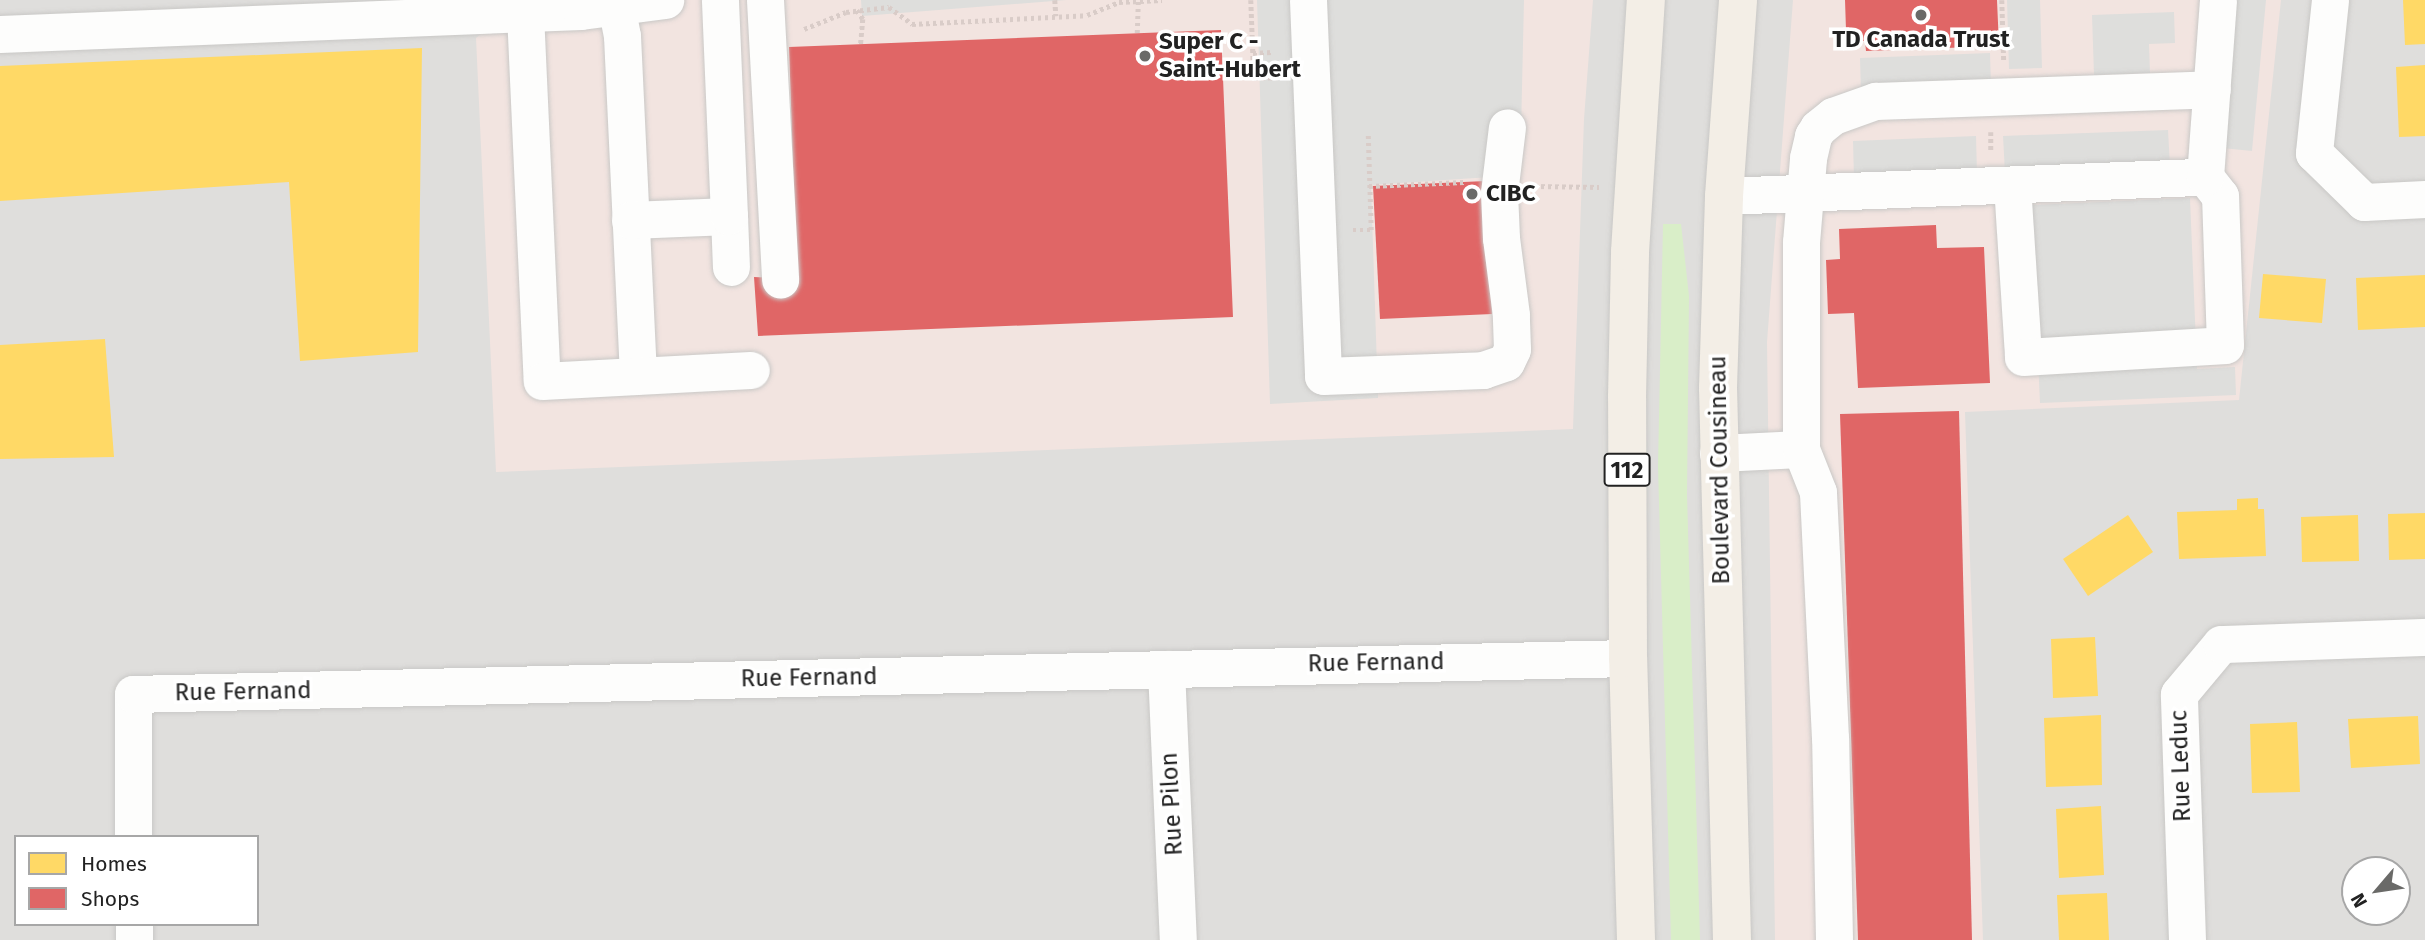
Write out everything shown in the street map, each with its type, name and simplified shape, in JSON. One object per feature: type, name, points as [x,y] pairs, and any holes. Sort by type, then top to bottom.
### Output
[{"type":"main road","name":"112","points":[[1636,940],[1628,658],[1630,252],[1646,0]]},
{"type":"main road","name":"Boulevard Cousineau","points":[[1731,940],[1718,453],[1724,196],[1738,0]]},
{"type":"street","points":[[0,34],[525,13],[665,0]]},
{"type":"street","points":[[720,0],[731,267]]},
{"type":"street","points":[[765,0],[780,280]]},
{"type":"street","points":[[1308,0],[1323,376],[1502,366],[1512,348],[1499,218],[1499,182],[1507,127]]},
{"type":"street","points":[[2002,173],[2023,357],[2225,345],[2220,195],[2205,177],[2218,0]]},
{"type":"street","points":[[2330,0],[2314,153],[2364,202],[2425,200]]},
{"type":"street","points":[[616,3],[622,36],[638,376]]},
{"type":"street","points":[[525,13],[542,381],[751,370]]},
{"type":"street","points":[[1826,940],[1830,738],[1818,492],[1801,449],[1801,242],[1808,158],[1818,128],[1833,116],[1875,101],[2212,89]]},
{"type":"street","points":[[1724,196],[1806,192],[2002,173],[2205,177]]},
{"type":"street","points":[[631,220],[729,216]]},
{"type":"street","points":[[1718,453],[1801,449]]},
{"type":"street","name":"Rue Leduc","points":[[2187,940],[2179,694],[2221,644],[2425,636]]},
{"type":"street","name":"Rue Fernand","points":[[133,835],[133,694],[1628,658]]},
{"type":"street","name":"Rue Pilon","points":[[1166,669],[1178,940]]},
{"type":"path","points":[[1055,0],[1056,16]]},
{"type":"path","points":[[797,34],[834,16],[889,7],[912,24],[1087,15],[1119,2],[1162,0]]},
{"type":"path","points":[[1251,0],[1254,78]]},
{"type":"path","points":[[2002,0],[2005,64]]},
{"type":"path","points":[[1137,33],[1138,2]]},
{"type":"path","points":[[858,10],[863,19],[861,44]]},
{"type":"path","points":[[1991,128],[2002,173]]},
{"type":"path","points":[[1368,134],[1371,230]]},
{"type":"path","points":[[1370,186],[1470,182]]},
{"type":"path","points":[[1525,186],[1599,187]]},
{"type":"shaded area","points":[[0,0],[2425,0],[2425,940],[0,940]]},
{"type":"shaded area","points":[[519,0],[1593,0],[1584,119],[1573,429],[496,472],[476,38]]},
{"type":"shaded area","points":[[861,0],[1066,0],[862,16]]},
{"type":"shaded area","points":[[1257,0],[1524,0],[1520,175],[1371,185],[1378,398],[1270,404]]},
{"type":"shaded area","points":[[1793,0],[2281,0],[2239,400],[1965,412],[1983,940],[1775,940],[1767,342]]},
{"type":"shaded area","points":[[2007,0],[2040,0],[2042,68],[2009,69]]},
{"type":"shaded area","points":[[2236,0],[2266,0],[2252,151],[2222,148]]},
{"type":"shaded area","points":[[2174,12],[2175,43],[2149,44],[2150,73],[2094,75],[2092,15]]},
{"type":"shaded area","points":[[1990,53],[1991,87],[1861,92],[1860,58]]},
{"type":"shaded area","points":[[2168,130],[2170,166],[2005,173],[2003,136]]},
{"type":"shaded area","points":[[1976,136],[1977,174],[1854,179],[1853,141]]},
{"type":"shaded area","points":[[2190,198],[2197,369],[2235,367],[2236,395],[2040,403],[2031,205]]},
{"type":"green space","points":[[1663,224],[1681,224],[1689,296],[1687,495],[1700,940],[1671,940],[1658,466]]},
{"type":"building: Homes","points":[[2403,0],[2425,0],[2425,44],[2405,45]]},
{"type":"building: Homes","points":[[422,48],[418,352],[300,361],[289,182],[0,201],[0,66]]},
{"type":"building: Homes","points":[[2425,65],[2425,136],[2399,137],[2396,67]]},
{"type":"building: Homes","points":[[2263,274],[2326,279],[2322,323],[2259,318]]},
{"type":"building: Homes","points":[[2425,275],[2425,327],[2358,330],[2356,278]]},
{"type":"building: Homes","points":[[105,339],[114,457],[0,459],[0,345]]},
{"type":"building: Homes","points":[[2258,498],[2258,509],[2264,509],[2266,556],[2179,559],[2177,512],[2237,510],[2237,499]]},
{"type":"building: Homes","points":[[2425,513],[2425,559],[2389,560],[2388,514]]},
{"type":"building: Homes","points":[[2128,515],[2153,552],[2088,596],[2063,559]]},
{"type":"building: Homes","points":[[2358,515],[2359,561],[2302,562],[2301,517]]},
{"type":"building: Homes","points":[[2095,637],[2098,696],[2053,698],[2051,639]]},
{"type":"building: Homes","points":[[2101,715],[2102,785],[2046,787],[2044,718]]},
{"type":"building: Homes","points":[[2418,716],[2420,764],[2351,768],[2348,719]]},
{"type":"building: Homes","points":[[2297,722],[2300,792],[2252,793],[2250,724]]},
{"type":"building: Homes","points":[[2101,806],[2104,875],[2059,878],[2056,809]]},
{"type":"building: Homes","points":[[2107,893],[2109,940],[2059,940],[2057,895]]},
{"type":"building: Shops","name":"TD Canada Trust","points":[[1845,0],[1997,0],[1999,46],[1866,51],[1865,41],[1855,41],[1854,29],[1846,30]]},
{"type":"building: Shops","points":[[1221,30],[1233,317],[758,336],[754,277],[797,279],[789,47]]},
{"type":"building: Shops","points":[[1486,181],[1492,314],[1380,319],[1373,186]]},
{"type":"building: Shops","points":[[1936,225],[1937,248],[1984,247],[1990,383],[1858,388],[1854,313],[1828,314],[1826,260],[1840,259],[1839,229]]},
{"type":"building: Shops","points":[[1959,411],[1972,940],[1858,940],[1840,414]]},
{"type":"place","name":"TD Canada Trust","points":[[1921,15]]},
{"type":"place","name":"Super C - Saint-Hubert","points":[[1145,56]]},
{"type":"place","name":"CIBC","points":[[1472,194]]}]
